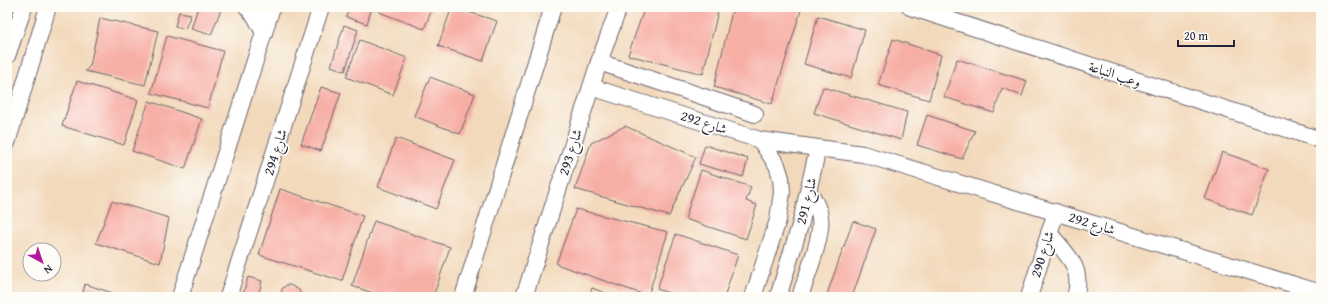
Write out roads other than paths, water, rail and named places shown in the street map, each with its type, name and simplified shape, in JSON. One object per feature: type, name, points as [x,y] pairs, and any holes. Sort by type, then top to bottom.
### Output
[{"type":"street","points":[[7,56],[24,7]]},
{"type":"street","points":[[7,143],[48,7]]},
{"type":"street","points":[[247,7],[255,16],[264,34]]},
{"type":"street","points":[[180,297],[272,7]]},
{"type":"street","name":"شارع 294","points":[[228,297],[321,7]]},
{"type":"street","points":[[462,297],[553,7]]},
{"type":"street","name":"شارع 293","points":[[524,297],[599,62],[619,7]]},
{"type":"street","name":"وعب النباعة","points":[[910,7],[1321,140]]},
{"type":"street","name":"شارع 292","points":[[599,62],[755,114]]},
{"type":"street","name":"شارع 292","points":[[591,87],[760,140],[863,154],[1321,293]]},
{"type":"street","points":[[753,297],[778,220],[782,192],[781,178],[777,165],[760,140]]},
{"type":"street","name":"شارع 291","points":[[778,297],[801,222],[818,148]]},
{"type":"street","points":[[800,297],[817,241],[820,224],[818,207],[808,192]]},
{"type":"street","name":"شارع 290","points":[[1029,297],[1056,212]]},
{"type":"street","points":[[1049,233],[1076,270],[1078,285],[1075,297]]}]
